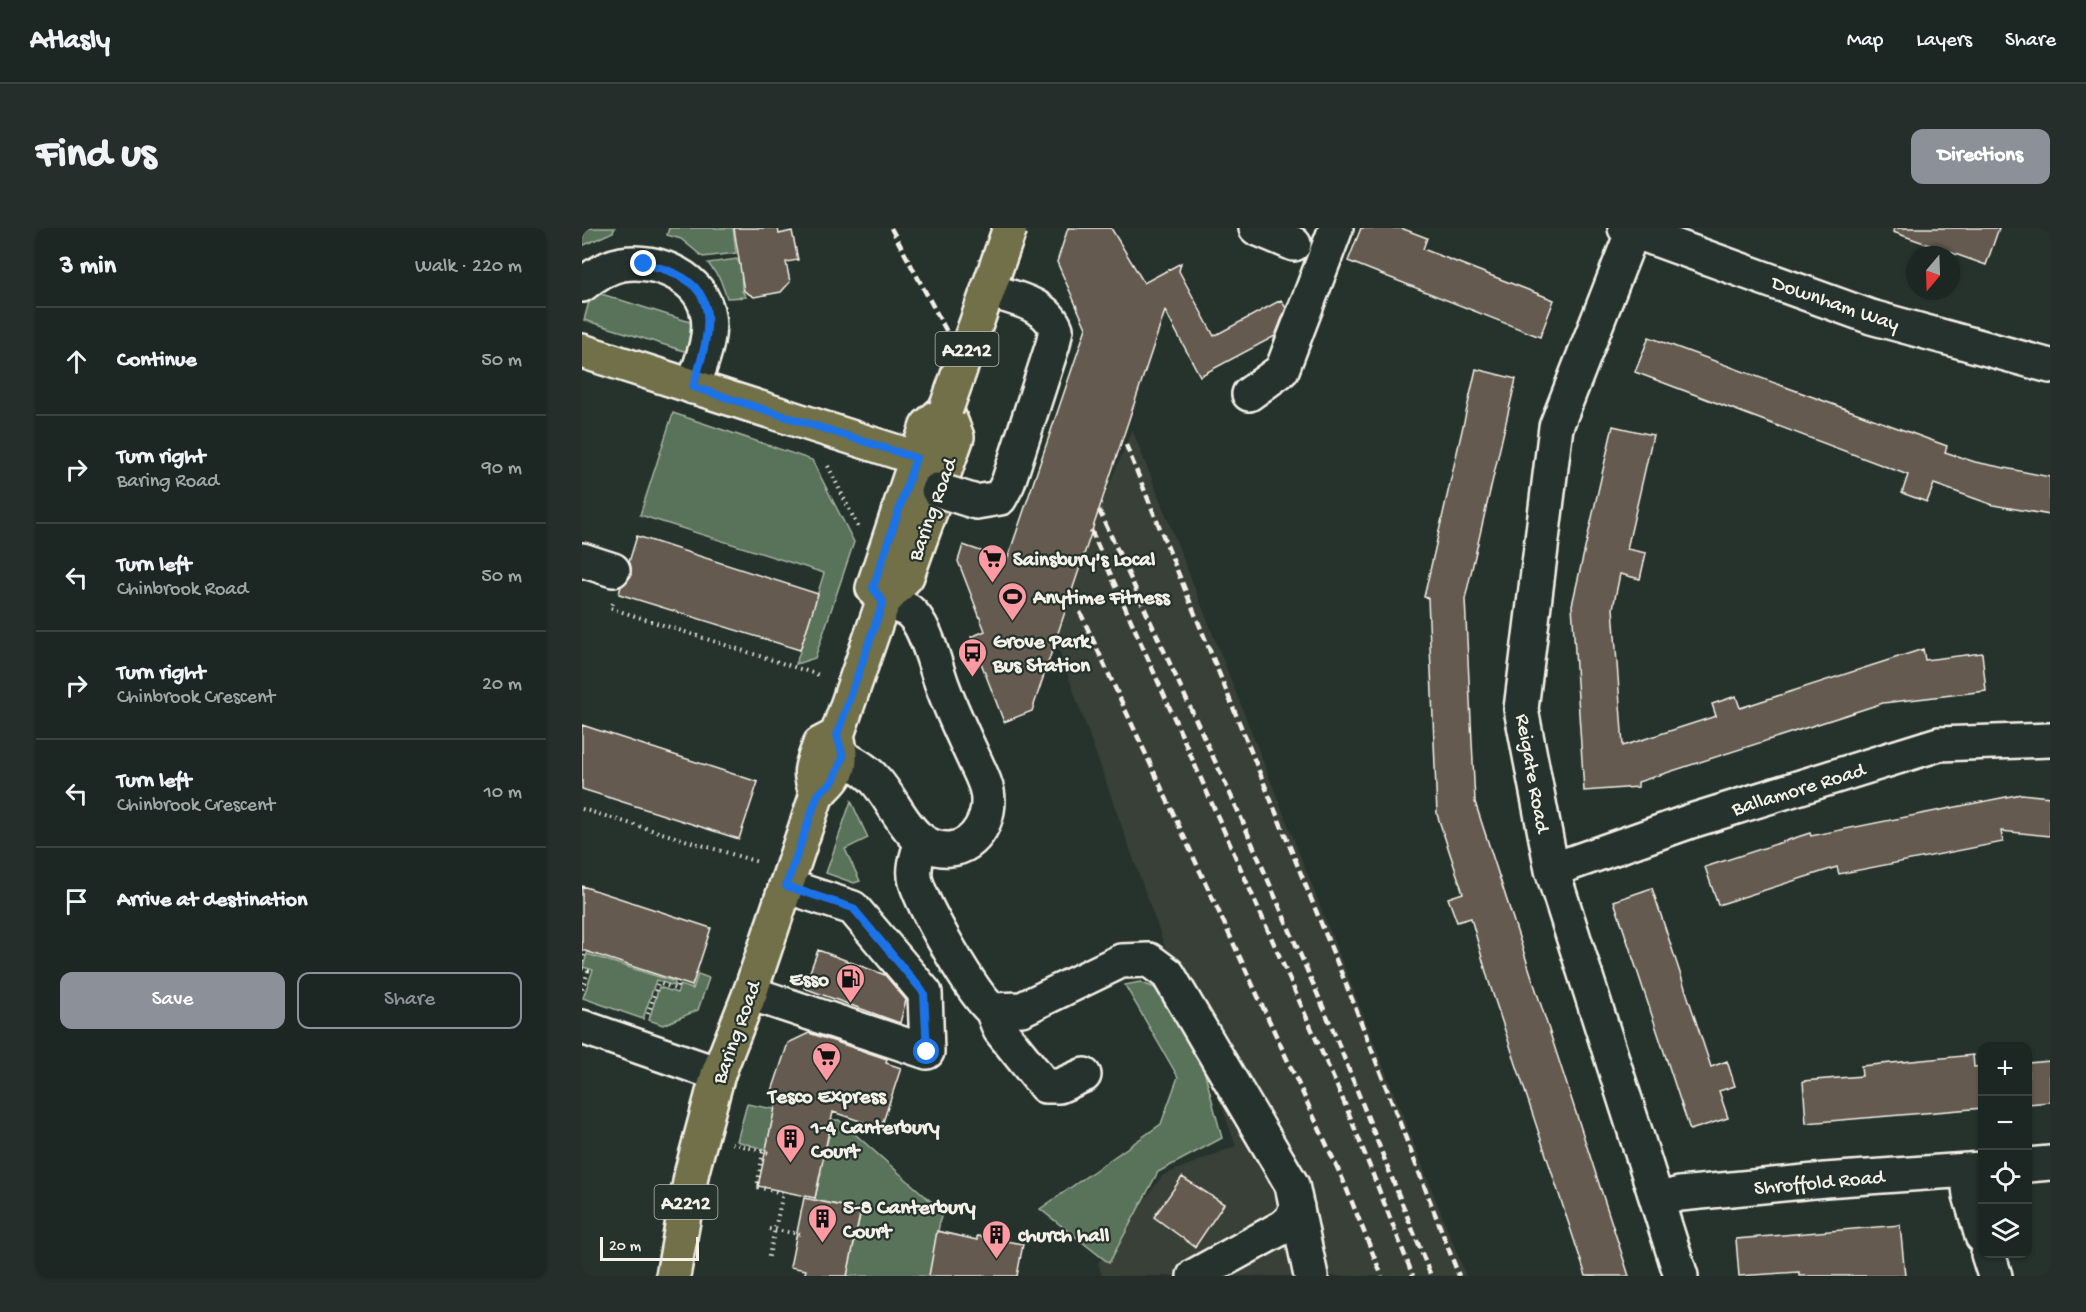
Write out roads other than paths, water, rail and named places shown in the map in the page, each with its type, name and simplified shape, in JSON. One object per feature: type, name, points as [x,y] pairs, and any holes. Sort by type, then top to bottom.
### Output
[{"type":"main road","name":"Baring Road","points":[[883,602],[873,588],[916,458],[927,426],[946,409],[1010,228]]},
{"type":"main road","points":[[582,351],[916,458]]},
{"type":"main road","name":"Baring Road","points":[[673,1276],[692,1171],[718,1074],[750,993],[818,794],[810,774],[814,760],[820,744],[840,746],[883,602],[907,576],[957,437],[946,409]]},
{"type":"street","points":[[1256,228],[1294,244]]},
{"type":"street","points":[[1249,394],[1282,370],[1336,228]]},
{"type":"street","name":"Downham Way","points":[[1631,229],[1871,317],[2050,366]]},
{"type":"street","name":"Reigate Road","points":[[1631,229],[1556,427],[1521,709],[1552,870],[1681,1276]]},
{"type":"street","points":[[582,285],[605,269],[624,264],[659,267],[678,274],[693,285],[703,299],[710,330],[693,387]]},
{"type":"street","points":[[938,490],[975,502],[1000,498],[1008,483],[1053,344],[1056,329],[1047,314],[1037,306],[988,290]]},
{"type":"street","points":[[582,560],[613,584]]},
{"type":"street","points":[[840,746],[878,782],[903,821],[922,841],[936,848],[950,849],[964,845],[976,837],[987,809],[987,790],[944,689],[921,627],[908,610],[883,602]]},
{"type":"street","name":"Ballamore Road","points":[[1552,870],[1691,821],[1939,744],[2050,740]]},
{"type":"street","points":[[922,841],[915,863],[916,881],[942,934],[975,992],[992,1010],[1000,1030],[1045,1086],[1059,1086],[1084,1075]]},
{"type":"street","points":[[750,993],[927,1052],[924,993],[853,908],[786,886]]},
{"type":"street","points":[[992,1010],[1022,1009],[1121,961],[1149,960],[1159,966],[1168,974],[1292,1185],[1311,1276]]},
{"type":"street","points":[[582,1027],[718,1074]]},
{"type":"street","points":[[2032,1165],[2050,1163]]},
{"type":"street","points":[[1975,1170],[1970,1195],[1978,1220]]},
{"type":"street","name":"Shroffold Road","points":[[1657,1200],[1680,1194],[1802,1182],[1975,1170]]},
{"type":"street","points":[[1194,1276],[1283,1227],[1291,1220],[1297,1207]]},
{"type":"street","points":[[1989,1258],[1995,1276]]},
{"type":"railway","points":[[891,228],[947,332]]},
{"type":"railway","points":[[1126,445],[1352,999],[1459,1276]]},
{"type":"railway","points":[[1099,510],[1238,811],[1333,1030],[1431,1276]]},
{"type":"railway","points":[[1091,530],[1347,1109],[1413,1276]]},
{"type":"railway","points":[[1080,612],[1343,1180],[1382,1276]]},
{"type":"place","name":"Sainsbury's Local","points":[[992,584]]},
{"type":"place","name":"Anytime Fitness","points":[[1012,622]]},
{"type":"place","name":"Grove Park Bus Station","points":[[972,678]]},
{"type":"place","name":"Esso","points":[[850,1004]]},
{"type":"place","name":"Tesco Express","points":[[827,1082]]},
{"type":"place","name":"1-4 Canterbury Court","points":[[790,1164]]},
{"type":"place","name":"5-8 Canterbury Court","points":[[822,1244]]},
{"type":"place","name":"church hall","points":[[997,1260]]}]
